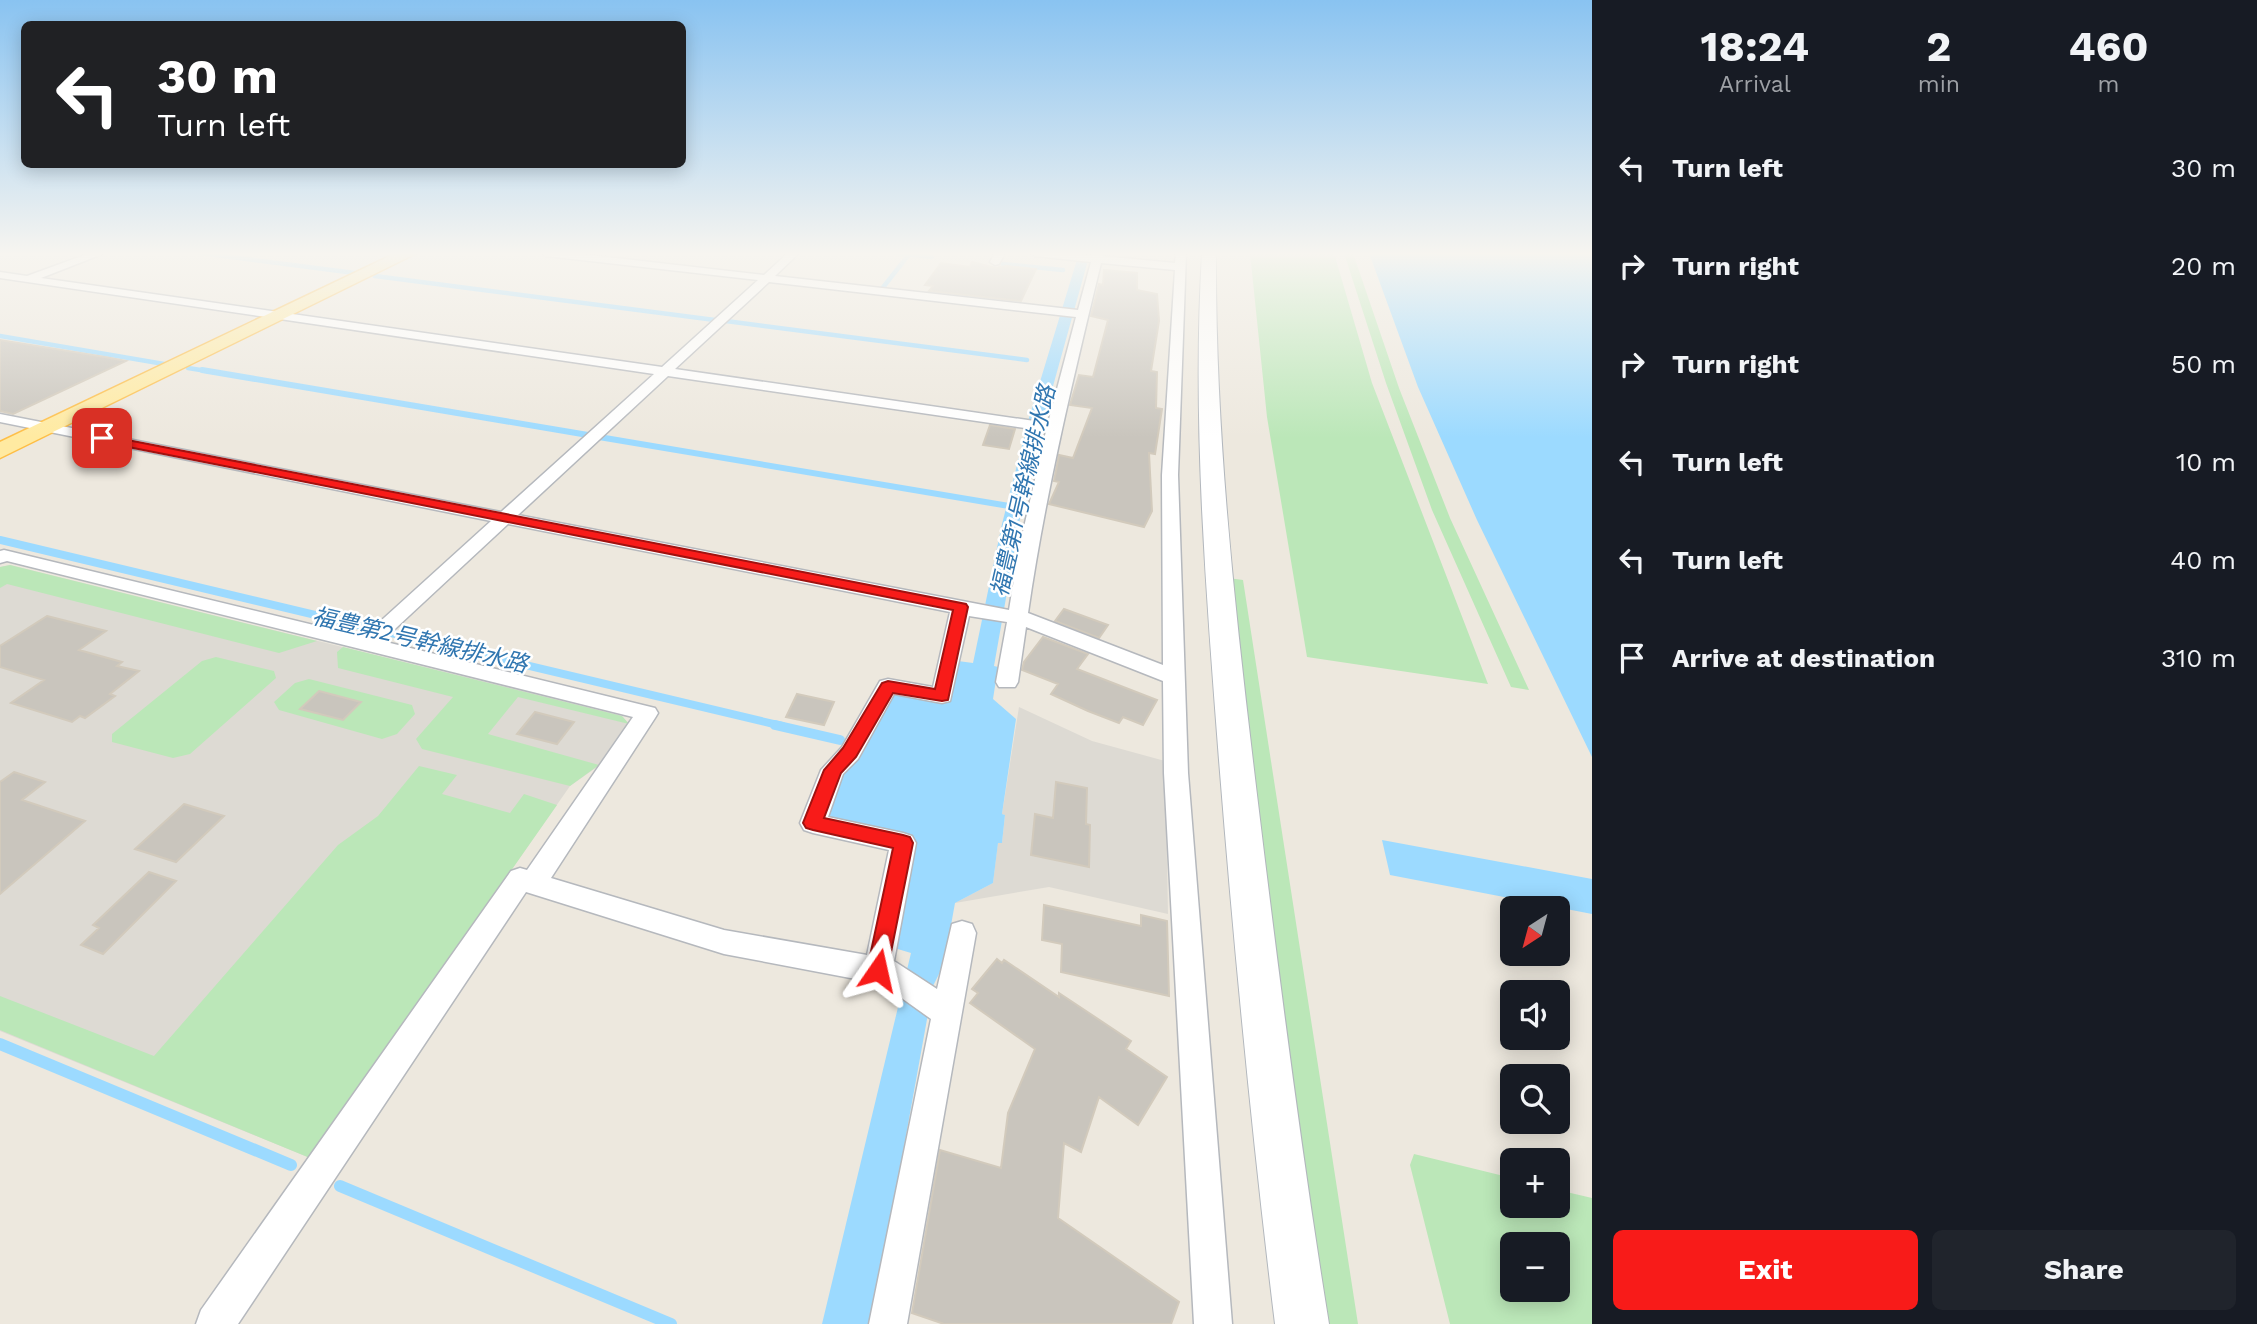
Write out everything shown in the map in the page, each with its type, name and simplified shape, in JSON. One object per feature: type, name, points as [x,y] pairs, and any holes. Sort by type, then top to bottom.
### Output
[{"type":"main road","points":[[0,451],[279,316]]},
{"type":"street","points":[[271,315],[1052,428]]},
{"type":"street","points":[[375,636],[726,315]]},
{"type":"street","points":[[1007,682],[1014,617],[1052,428],[1080,315]]},
{"type":"street","points":[[1184,315],[1170,452],[1176,774],[1213,1324]]},
{"type":"street","points":[[1198,315],[1208,390],[1210,481],[1245,849],[1286,1220],[1302,1324]]},
{"type":"street","points":[[0,418],[1014,617],[1174,677]]},
{"type":"street","points":[[0,558],[4,555],[375,636],[647,713],[533,883]]},
{"type":"street","points":[[884,971],[903,843],[813,823],[833,770],[850,753],[888,686],[942,696],[969,609]]},
{"type":"street","points":[[215,1324],[520,879],[724,942],[884,971],[945,1012]]},
{"type":"street","points":[[888,1324],[962,933]]},
{"type":"shaded area","points":[[10,565],[622,716],[629,724],[597,767],[570,786],[310,1158],[0,1031],[0,567]]},
{"type":"shaded area","points":[[1019,707],[1092,741],[1165,761],[1168,914],[1049,887],[955,903],[993,883],[998,842],[1002,843],[1005,815],[1002,814]]},
{"type":"green space","points":[[1256,315],[1352,315],[1372,383],[1488,684],[1307,657],[1267,417]]},
{"type":"green space","points":[[1364,315],[1374,315],[1399,388],[1450,518],[1529,690],[1511,687],[1432,510]]},
{"type":"green space","points":[[10,565],[317,641],[279,653],[7,584],[0,588],[0,567]]},
{"type":"green space","points":[[1228,578],[1243,580],[1358,1324],[1325,1324],[1245,739]]},
{"type":"green space","points":[[343,647],[622,716],[629,724],[518,697],[488,734],[599,765],[570,786],[422,749],[416,739],[453,697],[338,668],[337,652]]},
{"type":"green space","points":[[216,657],[274,671],[276,678],[190,754],[173,758],[112,742],[112,734],[202,661]]},
{"type":"green space","points":[[309,679],[412,705],[415,714],[397,734],[382,739],[279,710],[274,702],[295,683]]},
{"type":"green space","points":[[419,766],[457,775],[442,794],[510,813],[524,794],[557,805],[310,1158],[0,1030],[0,996],[154,1056],[338,845],[378,816]]},
{"type":"green space","points":[[1414,1154],[1500,1175],[1500,1218],[1570,1218],[1570,1193],[1592,1198],[1592,1324],[1450,1324],[1410,1165]]},
{"type":"water","name":"福豊第1号幹線排水路","points":[[1060,315],[1073,315],[1022,507],[994,666],[998,667],[993,699],[1016,719],[1002,814],[1005,815],[1002,843],[998,843],[993,883],[955,903],[944,964],[933,986],[872,1324],[822,1324],[911,953],[891,947],[913,837],[824,818],[842,774],[860,758],[894,693],[949,702],[958,661],[973,663],[1002,524],[1029,418]]},
{"type":"water","points":[[1392,315],[1592,315],[1592,757],[1477,520],[1418,387]]},
{"type":"water","points":[[1382,840],[1592,879],[1592,914],[1570,910],[1570,896],[1500,896],[1390,875]]},
{"type":"building","points":[[1159,315],[1151,371],[1157,372],[1156,408],[1162,409],[1155,454],[1149,453],[1152,511],[1144,527],[1049,504],[1059,482],[1054,481],[1059,455],[1073,458],[1092,408],[1070,405],[1079,375],[1093,377],[1108,320],[1091,316]]},
{"type":"building","points":[[0,340],[126,361],[13,414],[0,411]]},
{"type":"building","points":[[990,425],[1015,429],[1009,449],[983,445]]},
{"type":"building","points":[[1064,609],[1108,625],[1099,638],[1055,621]]},
{"type":"building","points":[[47,616],[106,631],[79,650],[122,662],[117,666],[139,671],[110,694],[115,696],[85,718],[80,716],[72,722],[11,703],[44,680],[0,667],[0,646]]},
{"type":"building","points":[[1043,637],[1088,654],[1077,669],[1157,700],[1143,725],[1123,717],[1119,723],[1088,711],[1051,694],[1058,684],[1022,670],[1024,662]]},
{"type":"building","points":[[319,691],[361,702],[343,720],[300,709]]},
{"type":"building","points":[[797,694],[834,702],[824,725],[786,717]]},
{"type":"building","points":[[535,712],[574,722],[557,744],[517,734]]},
{"type":"building","points":[[14,772],[45,782],[22,800],[85,821],[0,894],[0,782]]},
{"type":"building","points":[[1056,782],[1087,788],[1089,867],[1031,855],[1035,814],[1053,818]]},
{"type":"building","points":[[184,804],[224,816],[176,862],[135,849]]},
{"type":"building","points":[[149,872],[176,881],[103,954],[81,945],[99,928],[93,925]]},
{"type":"building","points":[[1044,905],[1141,926],[1141,915],[1167,921],[1169,996],[1061,972],[1062,944],[1042,940]]},
{"type":"building","points":[[997,959],[1002,963],[1004,960],[1059,997],[1059,993],[1131,1041],[1126,1049],[1167,1077],[1138,1125],[1099,1097],[1081,1152],[1064,1143],[1058,1218],[1179,1302],[1171,1324],[944,1324],[912,1313],[940,1150],[1001,1168],[1008,1113],[1035,1049],[970,1003],[978,993],[972,989]]},
{"type":"waterway","points":[[675,315],[715,320]]},
{"type":"waterway","points":[[726,321],[1027,360]]},
{"type":"waterway","points":[[0,336],[164,364]]},
{"type":"waterway","points":[[188,368],[213,372]]},
{"type":"waterway","points":[[202,370],[588,435]]},
{"type":"waterway","name":"福豊第1号幹線排水路","points":[[599,437],[1015,507]]},
{"type":"waterway","name":"福豊第2号幹線排水路","points":[[0,540],[782,726]]},
{"type":"waterway","name":"福豊第2号幹線排水路","points":[[775,725],[840,740]]},
{"type":"waterway","points":[[0,1044],[291,1165]]},
{"type":"waterway","points":[[340,1186],[671,1324]]},
{"type":"route","points":[[102,438],[961,607],[942,696],[888,686],[850,753],[833,770],[813,823],[903,843],[878,970]]}]
